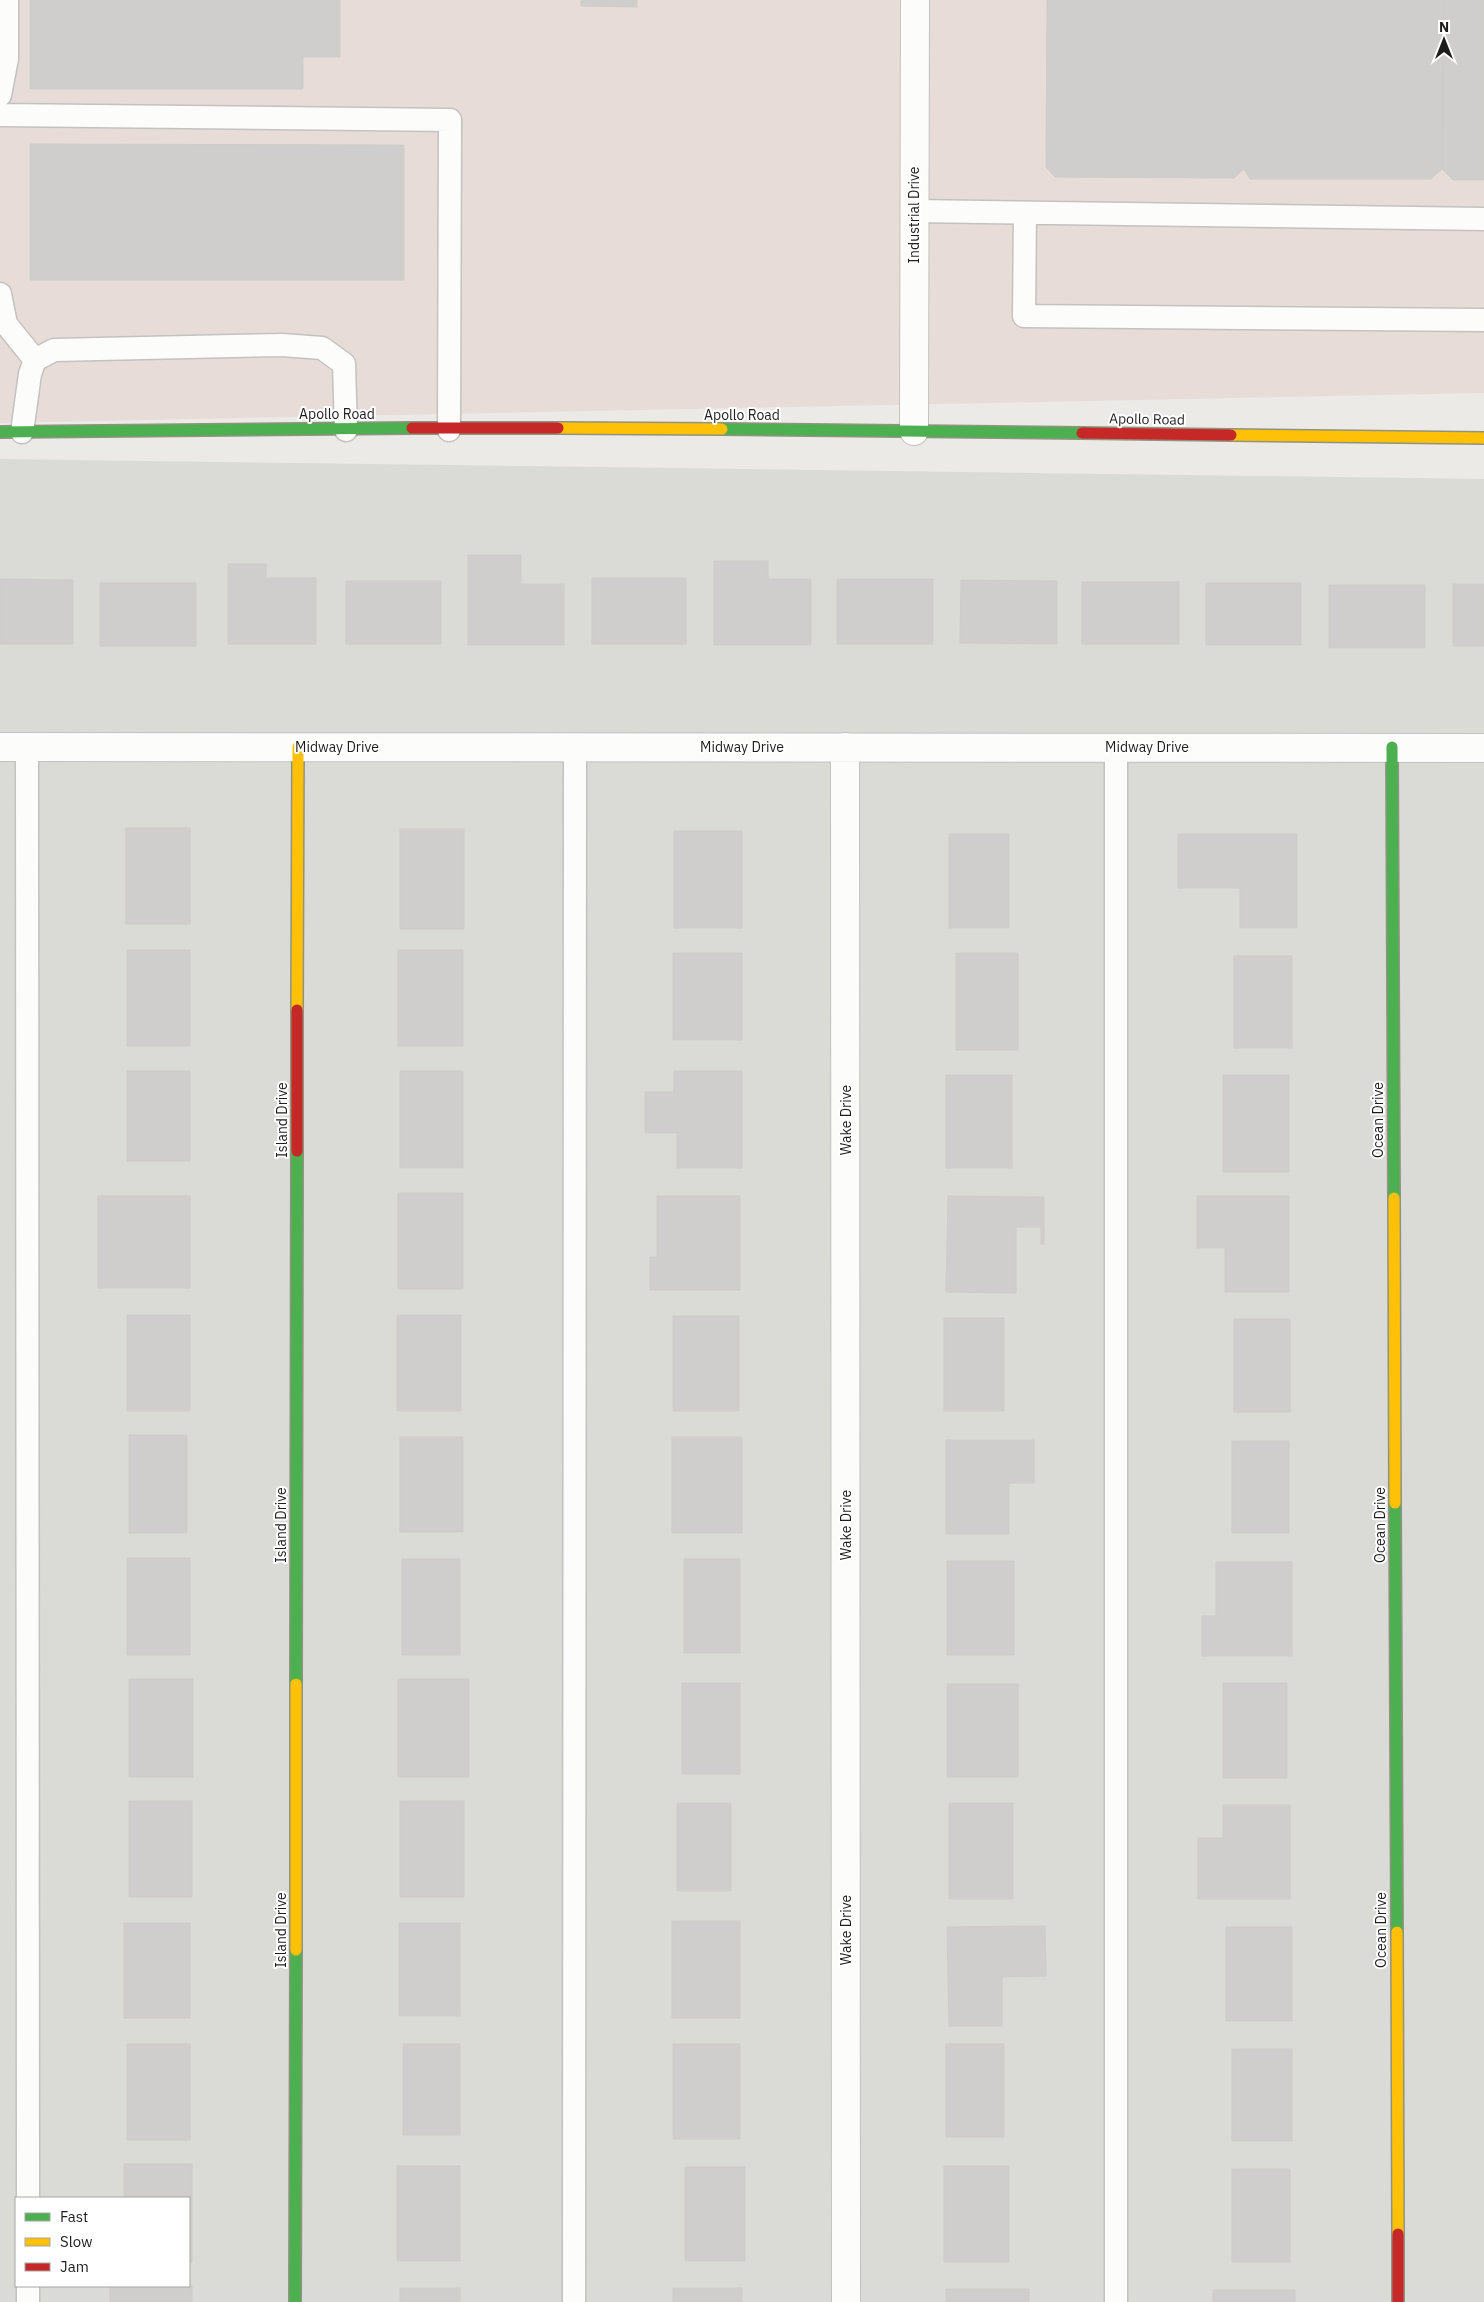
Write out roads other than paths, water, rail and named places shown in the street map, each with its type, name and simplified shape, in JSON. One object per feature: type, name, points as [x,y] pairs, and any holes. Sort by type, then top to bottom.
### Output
[{"type":"street","name":"Industrial Drive","points":[[914,431],[915,0]]},
{"type":"street","name":"Apollo Road","points":[[11,432],[346,430],[914,431],[1484,438]]},
{"type":"street","name":"Midway Drive","points":[[0,747],[1484,748]]},
{"type":"street","name":"Island Drive","points":[[295,2302],[298,747]]},
{"type":"street","name":"Wake Drive","points":[[845,747],[846,2302]]},
{"type":"street","name":"Ocean Drive","points":[[1392,747],[1398,2302]]},
{"type":"lane","points":[[0,95],[7,60],[8,0]]},
{"type":"lane","points":[[0,114],[450,120],[449,430]]},
{"type":"lane","points":[[914,211],[1484,219]]},
{"type":"lane","points":[[1025,213],[1024,316],[1484,320]]},
{"type":"lane","points":[[0,294],[6,324],[35,360]]},
{"type":"lane","points":[[11,432],[35,360],[54,350],[282,346],[322,348],[344,364],[346,430]]},
{"type":"lane","points":[[27,747],[28,2197]]},
{"type":"lane","points":[[574,2302],[575,747]]},
{"type":"lane","points":[[1116,747],[1116,2302]]},
{"type":"lane","points":[[28,2287],[28,2302]]}]
